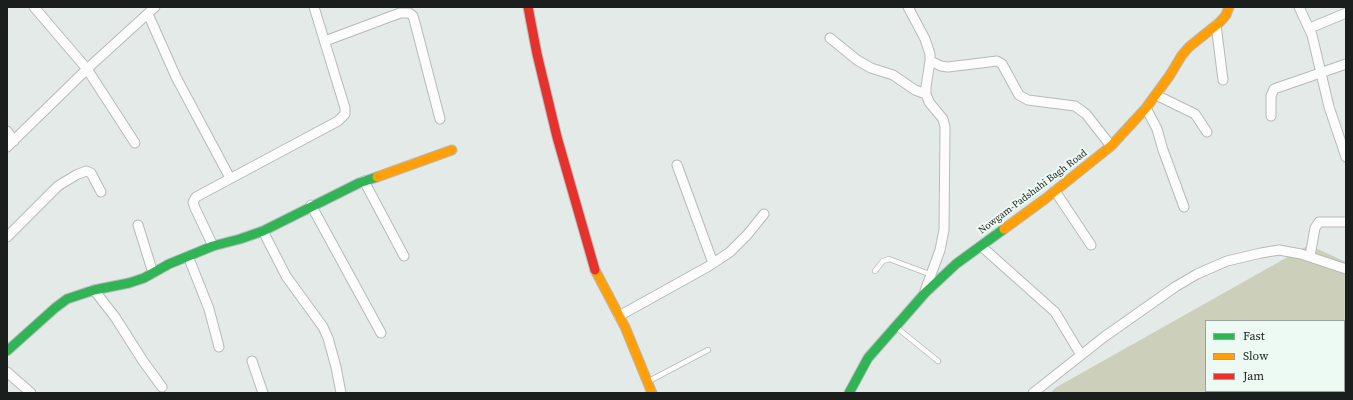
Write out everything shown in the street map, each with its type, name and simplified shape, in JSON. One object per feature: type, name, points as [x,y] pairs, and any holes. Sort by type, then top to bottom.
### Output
[{"type":"street","points":[[34,7],[87,69],[135,143]]},
{"type":"street","points":[[10,144],[87,69],[154,7]]},
{"type":"street","points":[[213,246],[193,202],[197,195],[343,118],[346,111],[314,7]]},
{"type":"street","points":[[528,7],[550,107],[576,206],[600,281],[625,327],[652,393]]},
{"type":"street","points":[[908,7],[928,46],[930,61],[926,94],[929,102],[943,119],[945,127],[944,230],[940,250],[925,293]]},
{"type":"street","name":"Nowgam-Padshahi Bagh Road","points":[[849,393],[868,358],[925,293],[956,264],[1055,191],[1111,146],[1146,108],[1182,55],[1226,15],[1229,7]]},
{"type":"street","points":[[1299,7],[1310,28],[1329,107],[1344,146],[1346,157]]},
{"type":"street","points":[[325,41],[400,13],[413,16],[440,119]]},
{"type":"street","points":[[1310,28],[1346,13]]},
{"type":"street","points":[[148,14],[176,77],[230,178]]},
{"type":"street","points":[[1216,25],[1223,80]]},
{"type":"street","points":[[830,38],[858,60],[871,68],[893,76],[915,90],[926,94]]},
{"type":"street","points":[[930,61],[948,68],[993,60],[1000,62],[1019,95],[1028,100],[1075,106],[1086,114],[1111,146]]},
{"type":"street","points":[[1271,116],[1271,96],[1274,89],[1346,64]]},
{"type":"street","points":[[1156,95],[1195,114],[1207,132]]},
{"type":"street","points":[[1146,108],[1157,129],[1184,208]]},
{"type":"street","points":[[7,131],[10,144]]},
{"type":"street","points":[[7,351],[67,299],[94,290],[129,283],[213,246],[240,240],[263,231],[312,205],[364,181],[452,150]]},
{"type":"street","points":[[676,165],[713,263]]},
{"type":"street","points":[[7,237],[58,186],[76,175],[86,171],[91,173],[101,192]]},
{"type":"street","points":[[364,181],[404,256]]},
{"type":"street","points":[[1055,191],[1091,245]]},
{"type":"street","points":[[312,205],[381,333]]},
{"type":"street","points":[[619,316],[730,252],[747,235],[764,214]]},
{"type":"street","points":[[1310,256],[1315,228],[1319,222],[1346,222]]},
{"type":"street","points":[[138,225],[153,273]]},
{"type":"street","points":[[263,231],[286,276],[323,327],[328,338],[336,367],[341,393]]},
{"type":"street","points":[[981,246],[1055,312],[1081,355]]},
{"type":"street","points":[[1033,393],[1104,337],[1162,296],[1197,274],[1227,262],[1279,250],[1310,256],[1346,269]]},
{"type":"street","points":[[188,256],[209,309],[219,347]]},
{"type":"street","points":[[94,290],[115,317],[143,361],[162,387]]},
{"type":"street","points":[[252,361],[263,393]]},
{"type":"street","points":[[7,372],[31,393]]},
{"type":"lane","points":[[875,271],[883,261],[889,260],[932,275]]},
{"type":"lane","points":[[895,326],[938,361]]},
{"type":"lane","points":[[647,382],[708,350]]},
{"type":"green space","points":[[1309,245],[1346,262],[1346,393],[1051,393],[1055,388]]},
{"type":"traffic: fast","points":[[7,351],[67,299],[94,290],[129,283],[144,278],[169,264],[213,246],[263,231],[359,183],[377,177]]},
{"type":"traffic: fast","points":[[849,393],[868,358],[925,293],[956,264],[1004,229]]},
{"type":"traffic: slow","points":[[1004,229],[1045,199],[1111,146],[1146,108],[1170,75],[1182,55],[1189,47],[1220,22],[1226,15],[1229,7]]},
{"type":"traffic: slow","points":[[377,177],[452,150]]},
{"type":"traffic: slow","points":[[595,270],[625,327],[652,393]]},
{"type":"traffic: jam","points":[[528,7],[537,54],[557,137],[595,270]]}]
